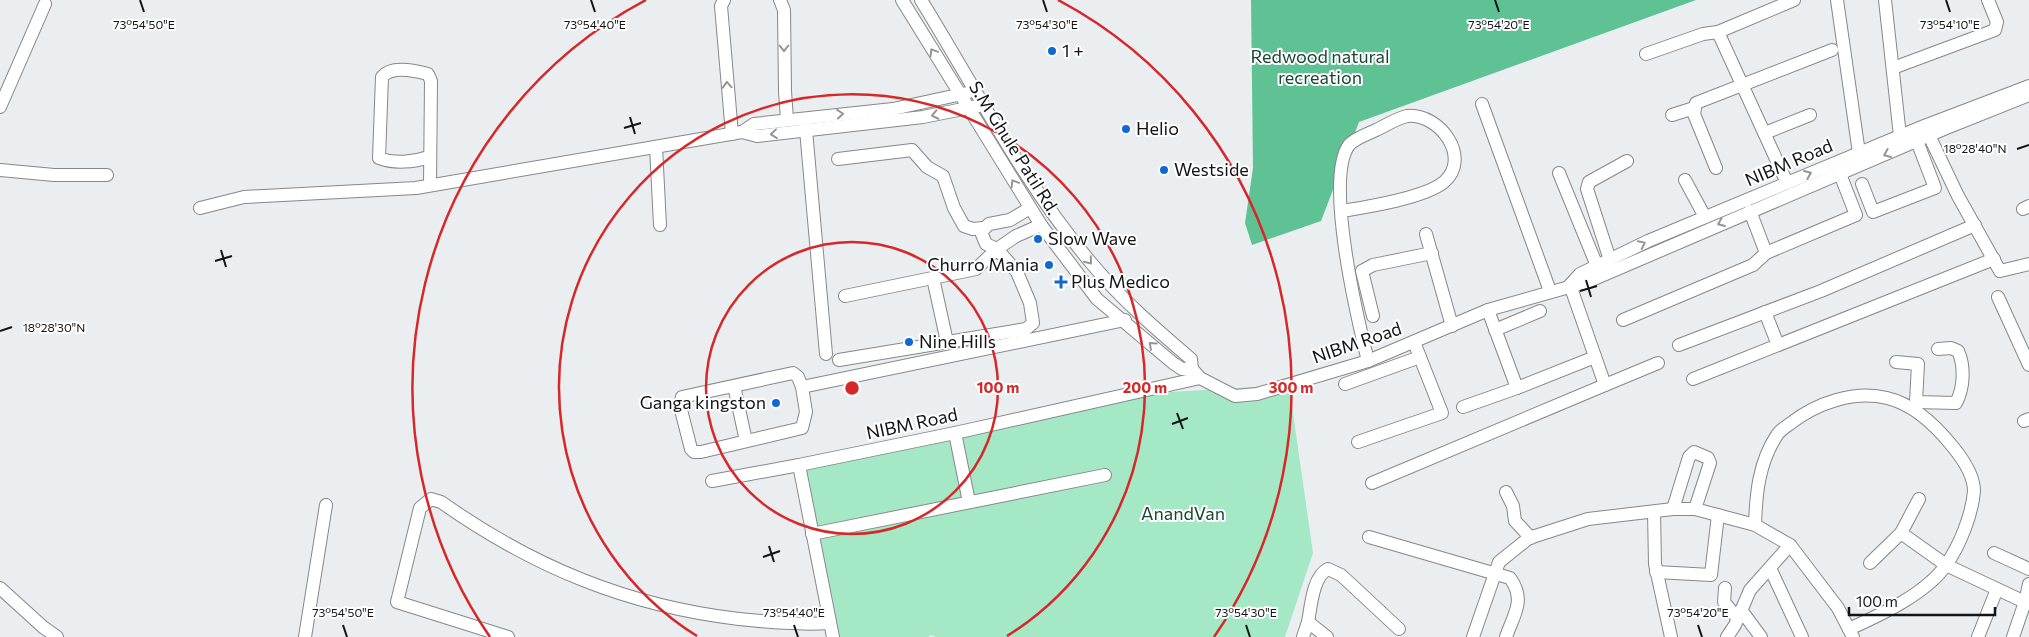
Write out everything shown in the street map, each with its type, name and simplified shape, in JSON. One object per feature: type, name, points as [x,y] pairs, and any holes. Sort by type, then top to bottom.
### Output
[{"type":"street","points":[[724,0],[721,6],[737,133]]},
{"type":"street","points":[[780,0],[784,10],[787,120]]},
{"type":"street","name":"S.M Ghule Patil Rd.","points":[[902,0],[1041,225],[1097,299],[1125,320],[1173,363],[1182,369],[1196,374]]},
{"type":"street","name":"S.M Ghule Patil Rd.","points":[[921,0],[974,91],[1044,202],[1092,264],[1137,312],[1190,359],[1196,374]]},
{"type":"street","points":[[1646,54],[1703,34],[1718,32],[1794,0]]},
{"type":"street","points":[[1837,0],[1859,153]]},
{"type":"street","points":[[1885,0],[1900,136]]},
{"type":"street","points":[[1893,68],[1995,30],[1997,22],[1988,0]]},
{"type":"street","points":[[0,107],[45,4]]},
{"type":"street","points":[[1718,32],[1787,183]]},
{"type":"street","points":[[1672,115],[1694,108],[1696,103],[1832,50]]},
{"type":"street","points":[[429,157],[418,160],[388,162],[379,158],[382,77],[391,70],[415,71],[428,74],[430,81],[430,185]]},
{"type":"street","name":"NIBM Road","points":[[712,481],[955,433],[1196,374],[1235,396],[1257,394],[1368,361],[1488,310],[1570,285],[1587,282],[1917,141],[1927,131],[2029,86]]},
{"type":"street","points":[[200,208],[244,196],[302,195],[430,185],[737,133],[754,124],[893,109],[974,91]]},
{"type":"street","name":"NIBM Road","points":[[1570,285],[1580,274],[1705,216],[1900,136],[1927,131],[2029,95]]},
{"type":"street","points":[[1482,104],[1550,291]]},
{"type":"street","points":[[737,133],[757,136],[923,118],[983,105]]},
{"type":"street","points":[[1694,108],[1716,168]]},
{"type":"street","points":[[1764,133],[1810,115]]},
{"type":"street","points":[[1342,211],[1402,199],[1443,183],[1454,171],[1455,157],[1445,133],[1434,122],[1406,116],[1360,137],[1350,144],[1345,157],[1342,179],[1342,211],[1346,265],[1368,361]]},
{"type":"street","points":[[806,130],[826,354]]},
{"type":"street","points":[[1927,131],[1958,196],[2000,271],[2029,264]]},
{"type":"street","points":[[1862,184],[1873,212],[1935,188],[1917,141]]},
{"type":"street","points":[[656,147],[660,225]]},
{"type":"street","points":[[838,159],[912,150],[926,167],[943,176],[954,208],[964,226],[973,229],[1010,220],[1030,208]]},
{"type":"street","points":[[1610,260],[1587,189],[1589,182],[1627,161]]},
{"type":"street","points":[[0,170],[41,174],[107,175]]},
{"type":"street","points":[[1559,173],[1597,266]]},
{"type":"street","points":[[1623,320],[1753,265],[1766,253],[1856,215],[1840,174]]},
{"type":"street","points":[[1685,180],[1705,216]]},
{"type":"street","points":[[1750,211],[1766,253]]},
{"type":"street","points":[[845,296],[976,269],[997,249],[1041,225]]},
{"type":"street","points":[[1679,345],[1765,312],[1975,225]]},
{"type":"street","points":[[839,360],[1026,329],[1033,323],[1030,303],[1017,272],[997,249],[988,246],[984,241],[983,228]]},
{"type":"street","points":[[1426,234],[1452,326]]},
{"type":"street","points":[[1374,316],[1362,271],[1373,265],[1432,253]]},
{"type":"street","points":[[1693,379],[1994,259]]},
{"type":"street","points":[[933,278],[947,342]]},
{"type":"street","points":[[1570,285],[1605,385]]},
{"type":"street","points":[[1998,297],[2024,344],[2029,365]]},
{"type":"street","points":[[1488,310],[1517,388]]},
{"type":"street","points":[[1495,330],[1540,311]]},
{"type":"street","points":[[1765,312],[1778,345]]},
{"type":"street","points":[[802,387],[1125,320]]},
{"type":"street","points":[[1358,442],[1442,413],[1414,342]]},
{"type":"street","points":[[1755,525],[1756,491],[1764,460],[1778,433],[1808,409],[1848,396],[1886,398],[1905,406],[1920,409],[1956,403],[1960,394],[1963,362],[1958,351],[1951,348],[1938,348]]},
{"type":"street","points":[[1345,384],[1420,357]]},
{"type":"street","points":[[1463,407],[1595,357]]},
{"type":"street","points":[[1473,637],[1499,562],[1531,538],[1588,519],[1673,509],[1695,509],[1755,525],[1790,545],[1838,608],[1851,633],[1888,611],[1926,584],[1946,565],[1965,527],[1974,489],[1965,461],[1916,402],[1918,364],[1896,362]]},
{"type":"street","points":[[1372,483],[1658,363]]},
{"type":"street","points":[[793,373],[798,377],[802,387],[806,412],[802,428],[694,452],[691,449],[680,406],[682,397],[734,386],[793,373]]},
{"type":"street","points":[[734,386],[746,441]]},
{"type":"street","points":[[955,433],[969,502]]},
{"type":"street","points":[[1673,509],[1689,457],[1694,452],[1708,458],[1710,463],[1695,509]]},
{"type":"street","points":[[799,465],[833,637]]},
{"type":"street","points":[[812,534],[1105,475]]},
{"type":"street","points":[[1506,492],[1513,506],[1515,522],[1531,538]]},
{"type":"street","points":[[508,637],[397,602],[420,508],[431,499],[441,502],[531,558],[574,578],[639,600],[699,614],[738,619],[806,625],[830,623]]},
{"type":"street","points":[[1870,563],[1901,533],[1919,500]]},
{"type":"street","points":[[305,637],[326,505]]},
{"type":"street","points":[[1654,512],[1656,572],[1671,637]]},
{"type":"street","points":[[1656,572],[1712,575],[1718,515]]},
{"type":"street","points":[[1901,533],[1946,565],[2027,603]]},
{"type":"street","points":[[1369,537],[1510,578],[1517,588],[1520,600],[1506,637]]},
{"type":"street","points":[[1727,637],[1740,614],[1750,590],[1790,545]]},
{"type":"street","points":[[1994,553],[2029,569]]},
{"type":"street","points":[[1303,637],[1312,629],[1317,582],[1322,572],[1328,568],[1341,575],[1399,629]]},
{"type":"street","points":[[1770,568],[1802,637]]},
{"type":"street","points":[[2012,637],[2027,603],[2029,584]]},
{"type":"street","points":[[0,588],[43,627],[57,637]]},
{"type":"street","points":[[1725,588],[1724,602],[1740,614],[1761,637]]},
{"type":"street","points":[[1978,637],[1997,589]]},
{"type":"street","points":[[1312,629],[1327,637]]},
{"type":"green space","name":"Redwood natural recreation","points":[[1251,0],[1696,0],[1359,122],[1321,221],[1252,245],[1245,223],[1253,168]]},
{"type":"green space","name":"AnandVan","points":[[1289,385],[1313,553],[1285,637],[936,637],[930,635],[929,637],[836,637],[803,457],[1136,394]]},
{"type":"place","name":"1 +","points":[[1052,51]]},
{"type":"place","name":"Helio","points":[[1126,129]]},
{"type":"place","name":"Westside","points":[[1164,170]]},
{"type":"place","name":"Slow Wave","points":[[1038,239]]},
{"type":"place","name":"Churro Mania","points":[[1049,265]]},
{"type":"place","name":"Plus Medico","points":[[1061,282]]},
{"type":"place","name":"Nine Hills","points":[[909,342]]},
{"type":"place","name":"Ganga kingston","points":[[776,403]]}]
